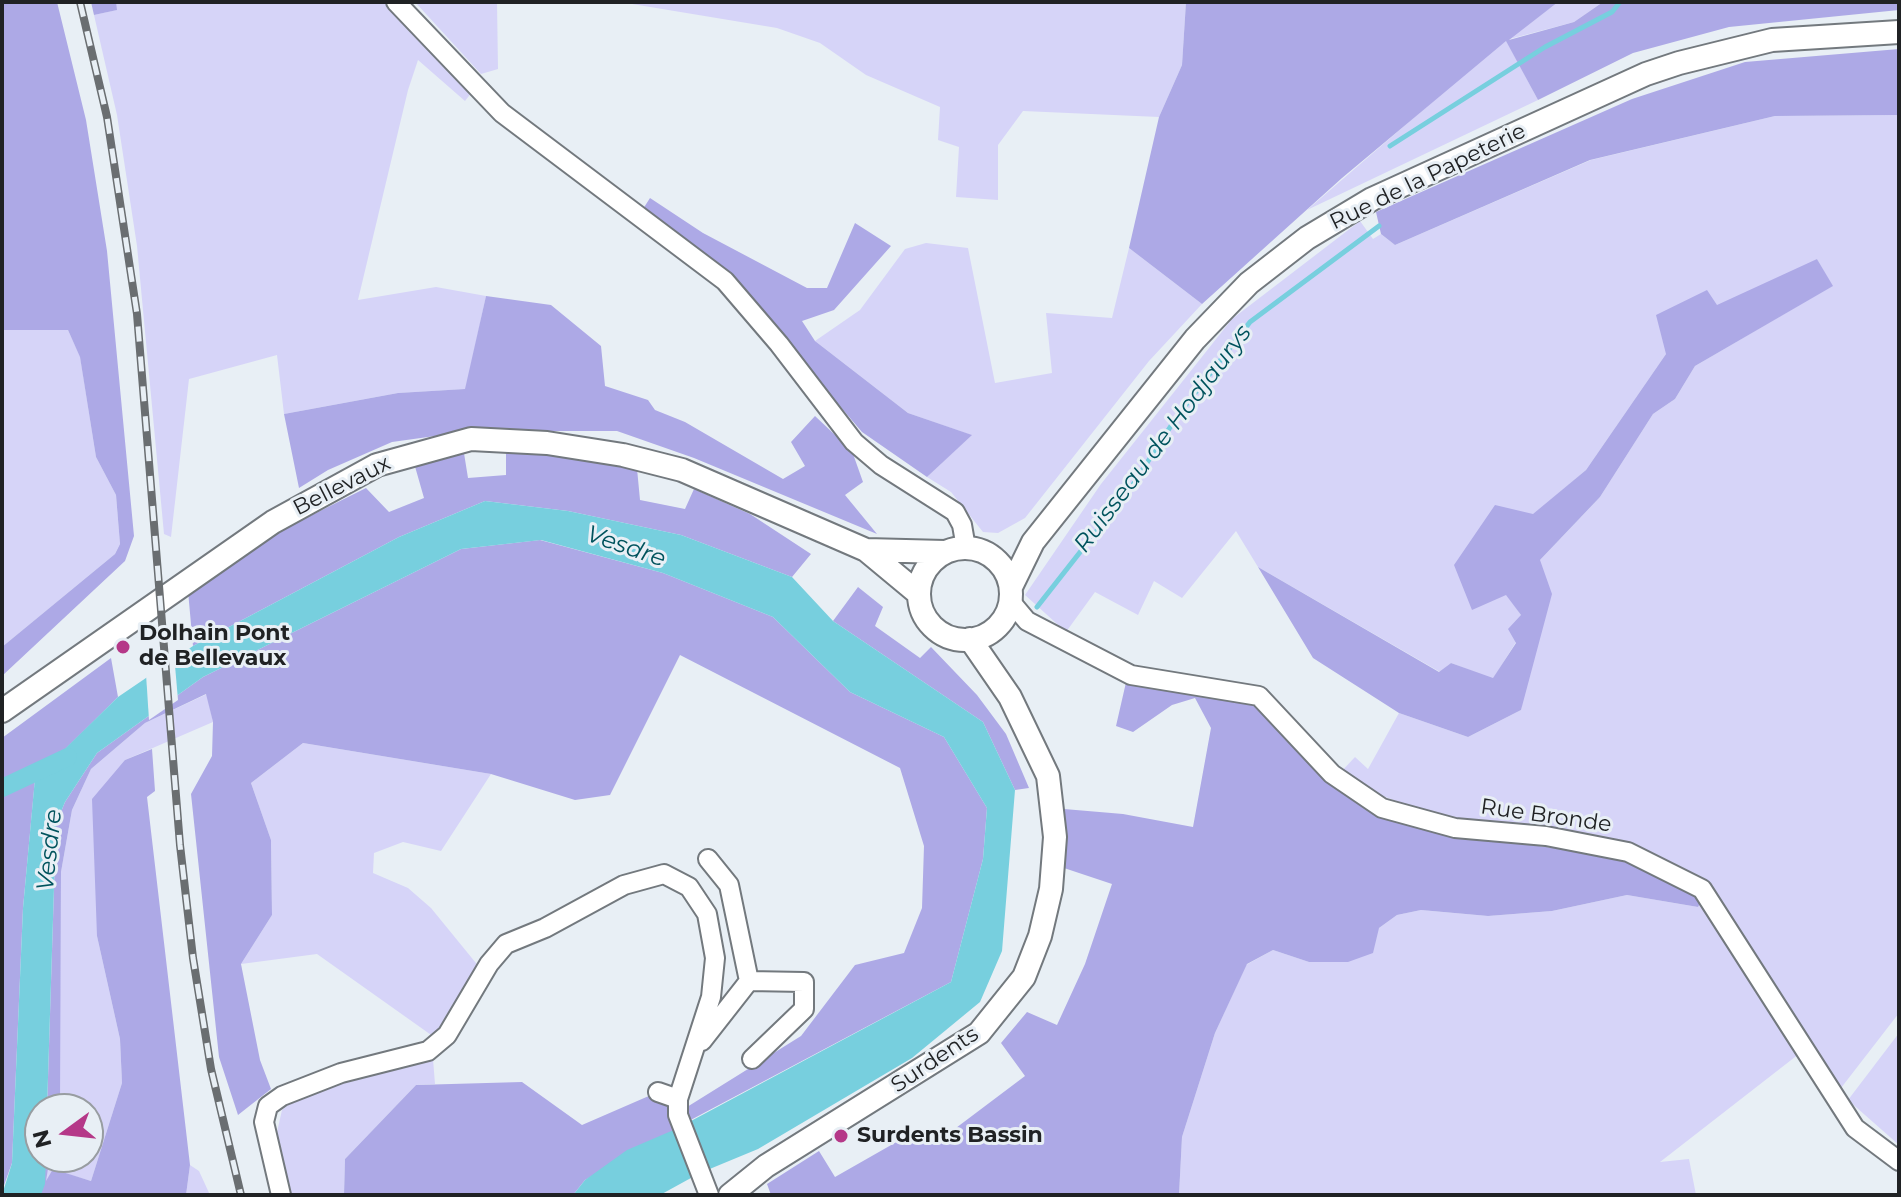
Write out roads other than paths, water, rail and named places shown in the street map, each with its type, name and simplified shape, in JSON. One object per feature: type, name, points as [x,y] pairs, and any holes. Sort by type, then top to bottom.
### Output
[{"type":"main road","name":"Rue de la Papeterie","points":[[1011,594],[1033,542],[1226,304],[1278,259],[1320,230],[1372,199],[1668,67],[1772,40],[1899,32]]},
{"type":"main road","name":"Bellevaux","points":[[2,711],[273,522],[377,465],[471,439],[547,443],[623,455],[682,470],[866,550],[919,594]]},
{"type":"main road","points":[[966,551],[1001,565],[1011,594],[997,627],[970,639],[958,639],[935,628],[921,607],[919,594],[926,569],[966,551],[1033,542]]},
{"type":"main road","name":"Bellevaux","points":[[866,550],[966,551]]},
{"type":"main road","name":"Surdents","points":[[730,1195],[766,1166],[944,1058],[979,1033],[1024,977],[1040,936],[1051,889],[1055,837],[1048,776],[1010,697],[970,639]]},
{"type":"street","points":[[396,2],[502,113],[725,281],[779,344],[854,442],[881,465],[955,512],[962,525],[966,551]]},
{"type":"street","name":"Rue Bronde","points":[[1011,594],[1027,621],[1131,675],[1259,696],[1332,774],[1382,808],[1455,828],[1546,836],[1628,852],[1702,889],[1855,1128],[1899,1161]]},
{"type":"street","points":[[696,1050],[749,981],[729,885],[708,859]]},
{"type":"street","points":[[281,1195],[264,1122],[268,1106],[282,1096],[341,1073],[428,1051],[447,1035],[489,964],[506,944],[545,928],[624,885],[664,874],[689,887],[707,914],[715,958],[711,997],[678,1099],[681,1125],[709,1195]]},
{"type":"street","points":[[700,903],[729,885]]},
{"type":"street","points":[[749,981],[804,982],[804,1009],[752,1059]]},
{"type":"street","points":[[658,1092],[678,1099]]},
{"type":"water","name":"Vesdre","points":[[485,501],[568,511],[681,535],[792,577],[833,621],[983,722],[1015,790],[1002,951],[980,1002],[912,1058],[758,1149],[700,1173],[660,1195],[573,1195],[585,1180],[627,1150],[676,1129],[951,982],[983,859],[987,808],[944,737],[850,692],[773,617],[663,573],[541,540],[461,549],[203,677],[97,753],[65,802],[56,824],[48,1093],[24,1093],[24,1173],[45,1173],[45,1184],[41,1195],[2,1195],[12,1163],[23,908],[35,778],[118,697],[193,646],[399,537]]},
{"type":"waterway","name":"Ruisseau de Hodjaurys","points":[[1390,146],[1545,47],[1612,12],[1620,2]]},
{"type":"waterway","name":"Ruisseau de Hodjaurys","points":[[1037,607],[1132,486],[1178,415],[1250,322],[1379,226]]},
{"type":"waterway","points":[[2,788],[68,757]]},
{"type":"railway","points":[[80,2],[107,117],[137,314],[180,845],[193,958],[211,1069],[241,1195]]},
{"type":"place","name":"Dolhain Pont de Bellevaux","points":[[123,647]]},
{"type":"place","name":"Surdents Bassin","points":[[841,1136]]}]
